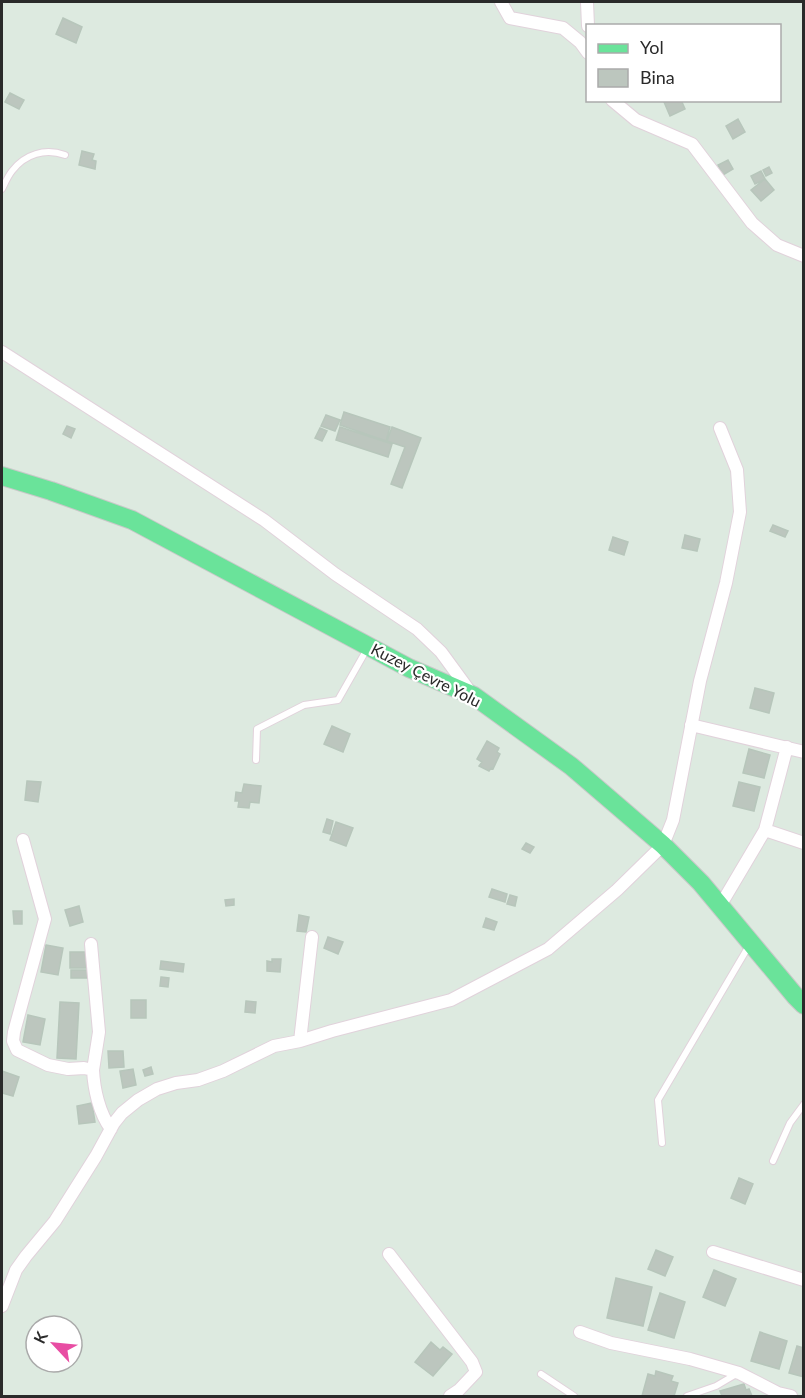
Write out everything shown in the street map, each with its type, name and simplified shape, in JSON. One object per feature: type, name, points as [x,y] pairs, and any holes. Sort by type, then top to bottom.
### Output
[{"type":"main road","name":"Kuzey Çevre Yolu","points":[[2,476],[132,520],[409,668],[474,696],[571,766],[663,845],[701,883],[804,1005]]},
{"type":"street","points":[[501,2],[510,18],[563,28],[586,50]]},
{"type":"street","points":[[588,2],[588,24]]},
{"type":"street","points":[[614,102],[636,120],[692,144],[752,223],[777,245],[804,256]]},
{"type":"street","points":[[2,352],[264,520],[335,574],[417,629],[441,652],[474,696]]},
{"type":"street","points":[[2,1306],[16,1270],[55,1221],[122,1113],[138,1100],[157,1089],[198,1080],[222,1071],[274,1046],[451,1000],[548,949],[617,890],[663,845],[673,820],[700,681],[726,583],[740,512],[737,470],[720,428]]},
{"type":"street","points":[[691,726],[804,752]]},
{"type":"street","points":[[720,906],[765,830],[787,747]]},
{"type":"street","points":[[765,830],[804,843]]},
{"type":"street","points":[[23,840],[45,919],[13,1041],[17,1050],[48,1065],[93,1070]]},
{"type":"street","points":[[300,1041],[312,937]]},
{"type":"street","points":[[91,944],[99,1017],[93,1070],[100,1106],[111,1129]]},
{"type":"street","points":[[713,1252],[804,1280]]},
{"type":"street","points":[[389,1254],[472,1362],[476,1372],[450,1396]]},
{"type":"street","points":[[580,1332],[611,1343],[690,1359],[739,1373],[778,1393],[791,1396]]},
{"type":"lane","points":[[2,189],[12,170],[32,154],[54,151],[65,155]]},
{"type":"lane","points":[[256,760],[257,729],[304,705],[338,700],[369,646]]},
{"type":"lane","points":[[662,1143],[658,1100],[751,943]]},
{"type":"lane","points":[[773,1161],[790,1123],[804,1104]]},
{"type":"lane","points":[[687,1396],[716,1386],[739,1373]]},
{"type":"lane","points":[[541,1374],[574,1396]]},
{"type":"building","points":[[63,18],[82,27],[76,43],[56,34]]},
{"type":"building","points":[[10,93],[24,100],[19,109],[5,102]]},
{"type":"building","points":[[664,102],[682,102],[685,109],[670,116]]},
{"type":"building","points":[[738,119],[745,132],[733,139],[726,126]]},
{"type":"building","points":[[82,151],[94,154],[92,160],[96,161],[95,169],[79,165]]},
{"type":"building","points":[[728,160],[733,169],[723,175],[718,165]]},
{"type":"building","points":[[769,167],[772,173],[766,176],[763,170]]},
{"type":"building","points":[[761,171],[765,179],[755,184],[751,176]]},
{"type":"building","points":[[765,179],[774,190],[761,201],[751,190]]},
{"type":"building","points":[[344,412],[390,427],[386,441],[340,425]]},
{"type":"building","points":[[326,415],[340,420],[335,431],[321,426]]},
{"type":"building","points":[[67,426],[75,429],[71,438],[63,434]]},
{"type":"building","points":[[340,427],[392,444],[388,457],[336,440]]},
{"type":"building","points":[[392,427],[421,438],[402,488],[391,484],[405,447],[387,441]]},
{"type":"building","points":[[320,428],[327,431],[322,441],[315,438]]},
{"type":"building","points":[[773,525],[788,531],[785,537],[770,531]]},
{"type":"building","points":[[685,535],[700,539],[697,551],[682,548]]},
{"type":"building","points":[[613,537],[628,542],[624,555],[609,550]]},
{"type":"building","points":[[755,688],[774,693],[769,713],[750,708]]},
{"type":"building","points":[[332,726],[350,734],[343,752],[324,744]]},
{"type":"building","points":[[487,741],[499,748],[497,752],[500,754],[493,769],[489,771],[479,766],[482,762],[477,759]]},
{"type":"building","points":[[749,749],[770,755],[764,778],[743,773]]},
{"type":"building","points":[[27,781],[41,782],[38,802],[25,800]]},
{"type":"building","points":[[739,782],[760,787],[754,811],[733,806]]},
{"type":"building","points":[[244,784],[261,786],[259,803],[250,802],[249,808],[238,807],[239,801],[235,801],[236,792],[242,793]]},
{"type":"building","points":[[327,819],[333,821],[330,834],[323,832]]},
{"type":"building","points":[[336,822],[353,828],[346,846],[330,840]]},
{"type":"building","points":[[526,843],[534,847],[530,853],[522,849]]},
{"type":"building","points":[[492,889],[507,894],[505,902],[489,897]]},
{"type":"building","points":[[510,895],[517,897],[515,906],[507,904]]},
{"type":"building","points":[[234,899],[234,905],[226,906],[225,900]]},
{"type":"building","points":[[79,906],[83,922],[70,926],[65,910]]},
{"type":"building","points":[[13,911],[22,911],[22,924],[14,924]]},
{"type":"building","points":[[299,915],[309,917],[306,932],[297,931]]},
{"type":"building","points":[[486,918],[497,922],[494,930],[483,927]]},
{"type":"building","points":[[328,937],[343,942],[338,954],[324,948]]},
{"type":"building","points":[[46,945],[63,948],[58,975],[41,972]]},
{"type":"building","points":[[70,952],[87,952],[87,968],[70,968]]},
{"type":"building","points":[[272,959],[281,959],[280,972],[267,971],[267,961],[272,962]]},
{"type":"building","points":[[161,961],[184,964],[183,972],[160,969]]},
{"type":"building","points":[[71,970],[88,970],[88,978],[71,978]]},
{"type":"building","points":[[161,977],[169,978],[168,987],[160,986]]},
{"type":"building","points":[[131,1000],[146,1000],[146,1018],[131,1018]]},
{"type":"building","points":[[246,1001],[256,1002],[255,1013],[245,1012]]},
{"type":"building","points":[[60,1002],[79,1003],[76,1059],[57,1058]]},
{"type":"building","points":[[28,1015],[45,1019],[40,1045],[23,1042]]},
{"type":"building","points":[[108,1051],[123,1051],[124,1067],[109,1068]]},
{"type":"building","points":[[151,1067],[153,1074],[145,1076],[143,1070]]},
{"type":"building","points":[[133,1069],[136,1085],[123,1088],[120,1071]]},
{"type":"building","points":[[2,1071],[19,1077],[13,1096],[2,1093]]},
{"type":"building","points":[[92,1103],[95,1122],[79,1124],[77,1106]]},
{"type":"building","points":[[739,1178],[753,1184],[745,1204],[731,1198]]},
{"type":"building","points":[[656,1250],[673,1257],[665,1276],[648,1269]]},
{"type":"building","points":[[714,1270],[736,1279],[725,1306],[703,1297]]},
{"type":"building","points":[[616,1278],[652,1287],[643,1326],[607,1318]]},
{"type":"building","points":[[660,1293],[685,1302],[674,1338],[648,1330]]},
{"type":"building","points":[[760,1332],[787,1341],[779,1369],[751,1361]]},
{"type":"building","points":[[431,1342],[440,1350],[443,1347],[452,1354],[433,1376],[415,1362]]},
{"type":"building","points":[[797,1346],[804,1348],[804,1377],[789,1373]]},
{"type":"building","points":[[656,1371],[673,1376],[671,1381],[678,1383],[674,1396],[642,1396],[648,1374],[655,1376]]},
{"type":"building","points":[[744,1384],[752,1396],[722,1396],[720,1391]]}]
